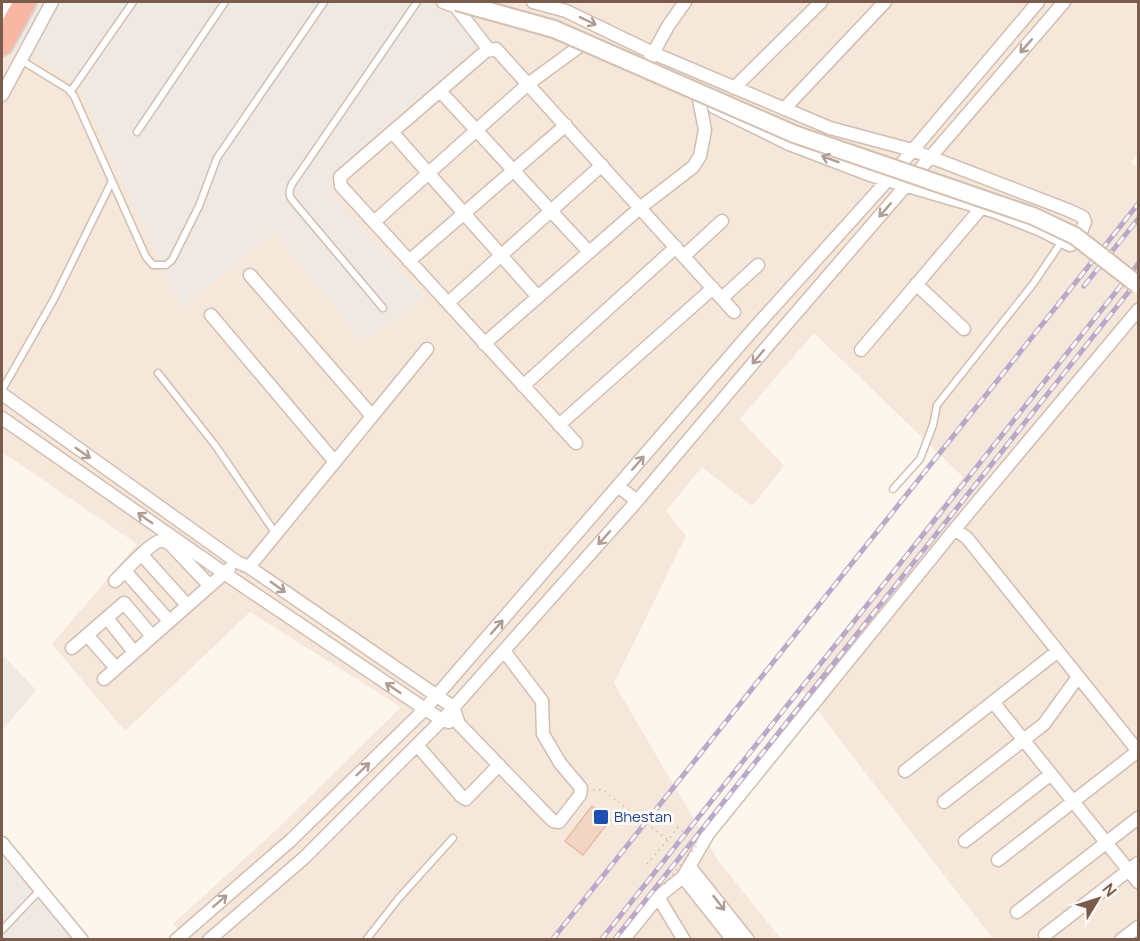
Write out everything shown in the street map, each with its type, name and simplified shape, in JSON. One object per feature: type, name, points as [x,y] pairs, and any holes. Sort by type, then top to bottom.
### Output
[{"type":"highway","points":[[2,44],[25,2]]},
{"type":"street","points":[[2,21],[12,2]]},
{"type":"street","points":[[2,95],[52,2]]},
{"type":"street","points":[[491,2],[558,21],[798,126],[1036,207],[1080,228],[1138,274]]},
{"type":"street","points":[[452,3],[556,36],[580,46],[699,99],[789,144],[888,179],[982,207],[1041,230],[1070,245],[1077,242],[1085,222],[1083,218],[1068,210],[912,150],[830,128],[734,88],[566,11],[533,2]]},
{"type":"street","points":[[734,88],[821,2]]},
{"type":"street","points":[[784,109],[885,2]]},
{"type":"street","points":[[176,939],[290,841],[425,709],[751,332],[888,179],[1038,2]]},
{"type":"street","points":[[209,939],[305,857],[442,720],[638,501],[766,348],[1064,2]]},
{"type":"street","points":[[452,3],[489,50]]},
{"type":"street","points":[[452,3],[554,29],[794,134],[1033,216],[1075,236],[1138,285]]},
{"type":"street","points":[[643,74],[678,4]]},
{"type":"street","points":[[374,222],[528,84],[580,46]]},
{"type":"street","points":[[576,443],[341,186],[340,177],[489,50],[496,50],[528,84],[734,312]]},
{"type":"street","points":[[440,91],[589,252]]},
{"type":"street","points":[[484,344],[641,207],[693,167],[700,156],[705,130],[699,99]]},
{"type":"street","points":[[409,261],[566,125]]},
{"type":"street","points":[[392,132],[538,297]]},
{"type":"street","points":[[448,303],[602,165]]},
{"type":"street","points":[[861,350],[982,207]]},
{"type":"street","points":[[523,386],[680,251],[722,221]]},
{"type":"street","points":[[722,298],[758,265]]},
{"type":"street","points":[[250,275],[372,416]]},
{"type":"street","points":[[916,284],[964,329]]},
{"type":"street","points":[[560,425],[713,288]]},
{"type":"street","points":[[628,937],[658,897],[687,872],[708,834],[1138,309]]},
{"type":"street","points":[[211,315],[335,462]]},
{"type":"street","points":[[104,679],[224,573],[243,565],[276,534],[427,349]]},
{"type":"street","points":[[2,392],[51,430],[243,565],[453,707],[459,724],[553,820],[559,822],[580,792],[578,784],[560,763],[543,734],[542,701],[504,651]]},
{"type":"street","points":[[3,422],[41,445],[224,573],[425,709],[442,720],[459,724]]},
{"type":"street","points":[[41,445],[51,430]]},
{"type":"street","points":[[618,486],[638,501]]},
{"type":"street","points":[[955,530],[967,538],[1138,751],[998,860]]},
{"type":"street","points":[[115,581],[158,541],[164,541],[170,544],[210,586]]},
{"type":"street","points":[[142,555],[187,605]]},
{"type":"street","points":[[126,571],[169,621]]},
{"type":"street","points":[[72,648],[124,603],[152,636]]},
{"type":"street","points":[[106,618],[134,652]]},
{"type":"street","points":[[87,635],[116,668]]},
{"type":"street","points":[[906,771],[1058,651]]},
{"type":"street","points":[[944,802],[1044,724],[1078,677]]},
{"type":"street","points":[[993,702],[1107,842],[1134,867],[1138,882]]},
{"type":"street","points":[[417,745],[466,799],[499,765]]},
{"type":"street","points":[[965,841],[1051,774]]},
{"type":"street","points":[[328,803],[344,818]]},
{"type":"street","points":[[1017,912],[1138,818]]},
{"type":"street","points":[[2,843],[82,939]]},
{"type":"street","points":[[1045,935],[1134,867]]},
{"type":"street","points":[[687,872],[733,939]]},
{"type":"street","points":[[687,872],[748,939]]},
{"type":"street","points":[[658,897],[684,939]]},
{"type":"street","points":[[1121,939],[1138,927]]},
{"type":"lane","points":[[71,91],[133,2]]},
{"type":"lane","points":[[137,132],[225,2]]},
{"type":"lane","points":[[21,60],[71,91],[146,257],[153,265],[166,265],[172,260],[199,206],[216,158],[324,2]]},
{"type":"lane","points":[[383,308],[293,201],[289,192],[292,184],[417,2]]},
{"type":"lane","points":[[2,392],[54,299],[112,181]]},
{"type":"lane","points":[[893,489],[920,459],[933,425],[937,405],[1033,284],[1062,241]]},
{"type":"lane","points":[[158,373],[215,445],[276,534]]},
{"type":"lane","points":[[366,939],[453,838]]},
{"type":"lane","points":[[2,930],[40,890]]},
{"type":"path","points":[[580,792],[603,790],[668,840]]},
{"type":"path","points":[[647,864],[678,827],[698,844],[665,884]]},
{"type":"shaded area","points":[[2,2],[426,2],[451,16],[480,42],[332,173],[326,189],[425,297],[363,342],[275,232],[181,307],[79,84],[2,33]]},
{"type":"shaded area","points":[[426,2],[1138,2],[1138,153],[1131,162],[1138,168],[1138,939],[993,939],[802,690],[963,477],[814,333],[740,419],[784,466],[752,506],[702,467],[666,511],[686,536],[614,683],[717,859],[781,939],[187,939],[173,924],[276,830],[401,707],[250,612],[125,731],[52,644],[137,544],[2,452],[2,33],[79,84],[181,307],[275,232],[425,296],[326,190],[332,173],[451,16]]},
{"type":"shaded area","points":[[2,654],[36,690],[2,730]]},
{"type":"shaded area","points":[[2,846],[80,939],[2,939]]},
{"type":"building","points":[[592,806],[610,820],[583,855],[565,841]]},
{"type":"railway","points":[[552,940],[1138,204]]},
{"type":"railway","points":[[1084,286],[1138,219]]},
{"type":"railway","points":[[601,940],[1138,264]]},
{"type":"railway","points":[[614,940],[1138,280]]},
{"type":"place","name":"Bhestan","points":[[601,817]]}]
